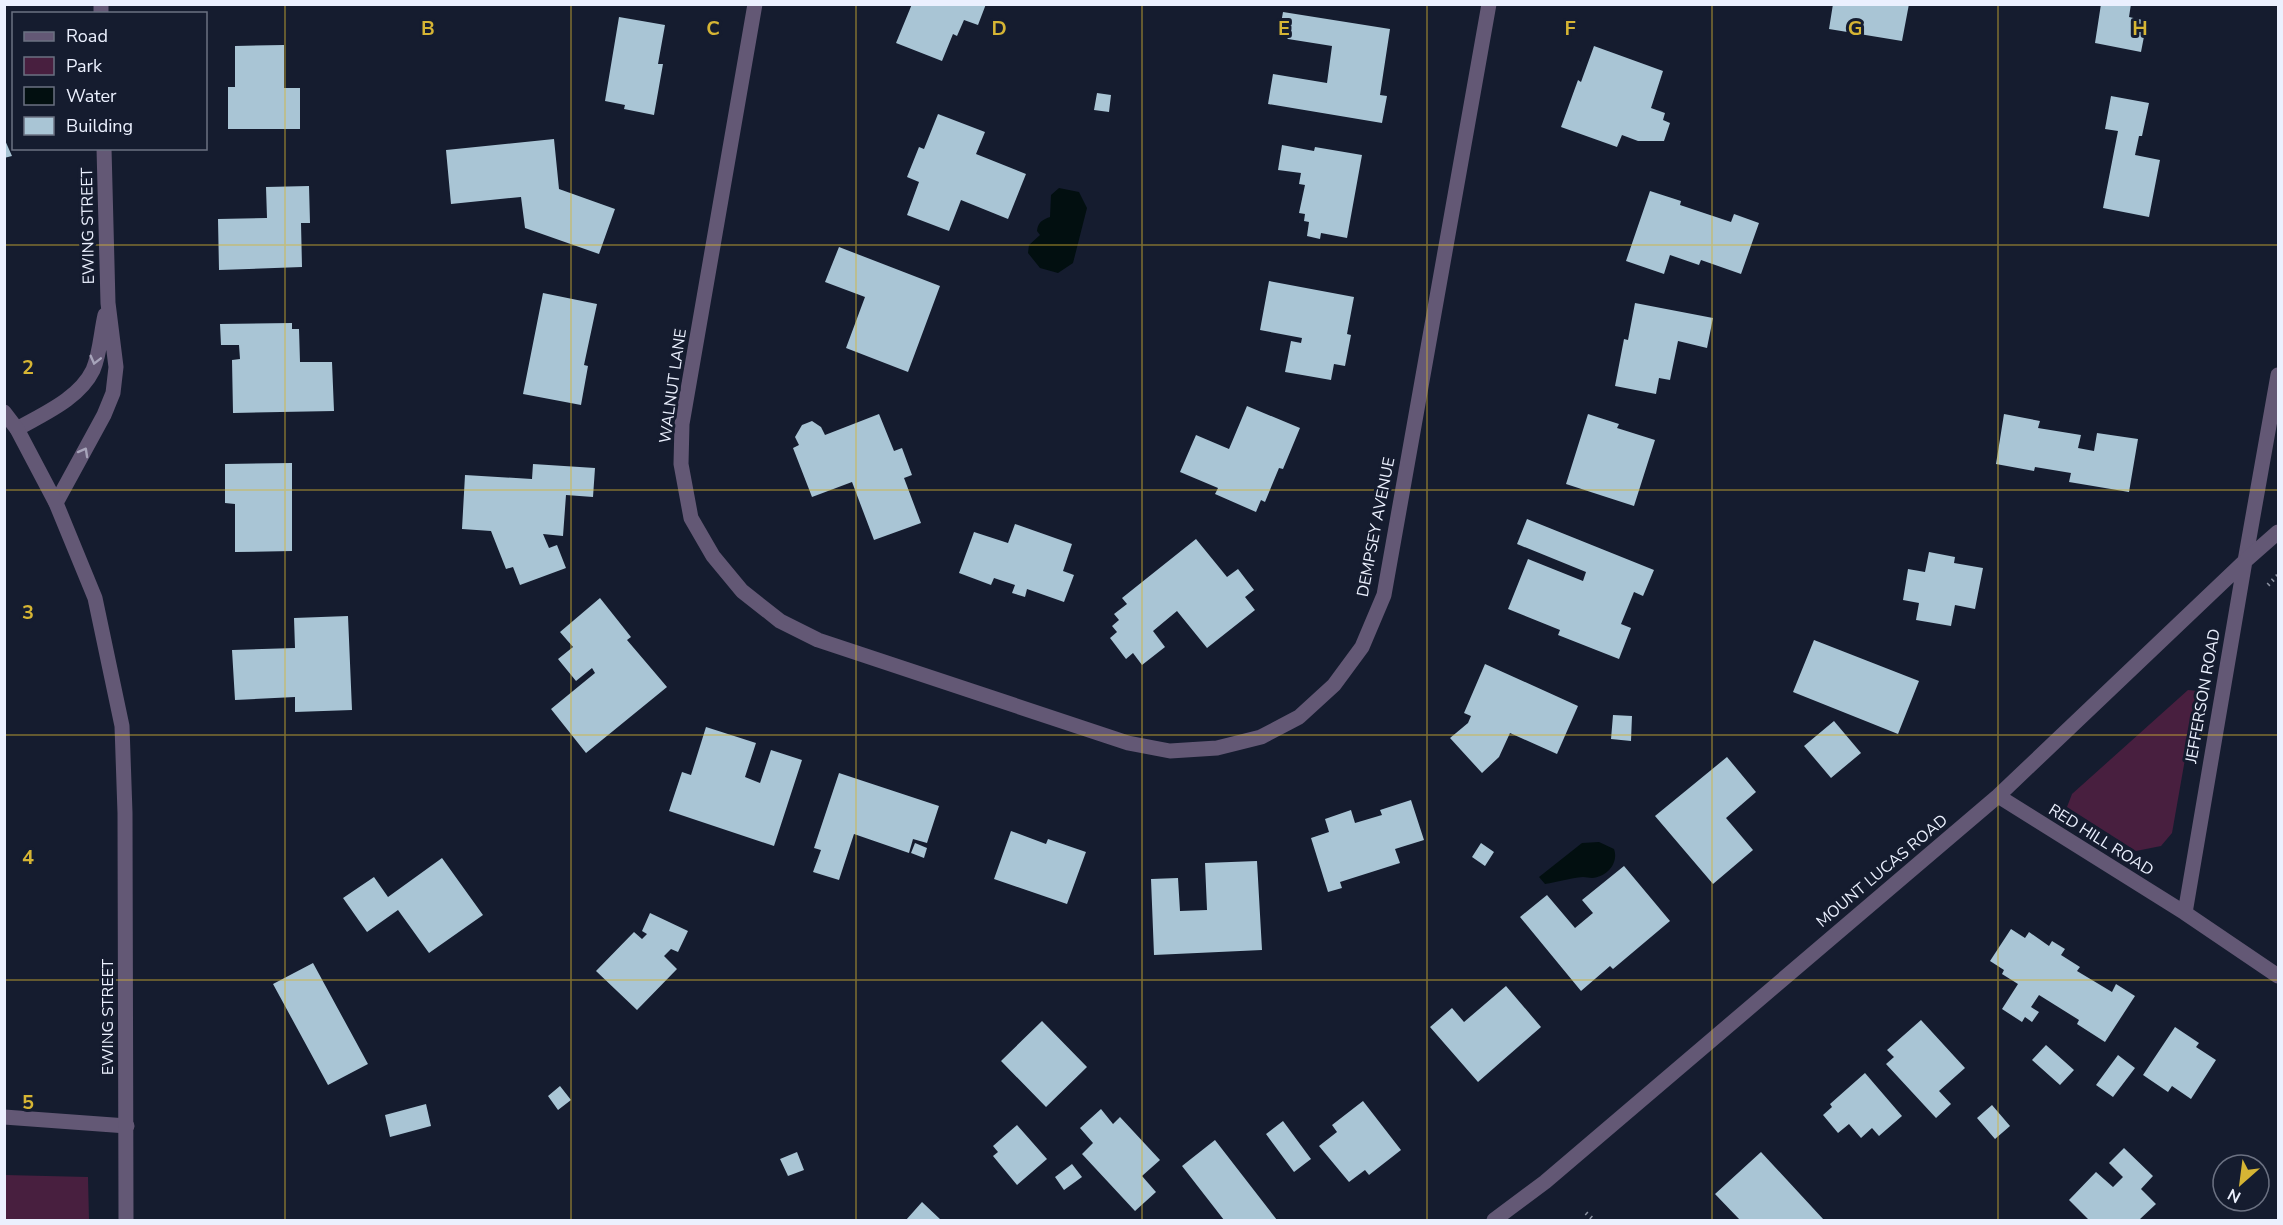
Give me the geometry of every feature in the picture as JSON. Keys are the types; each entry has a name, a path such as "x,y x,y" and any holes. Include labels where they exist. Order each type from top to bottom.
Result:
{"street":[{"name":"WALNUT LANE","path":"755,4 682,424 681,464 691,518 713,556 742,591 780,621 818,640 960,687"},
{"name":"DEMPSEY AVENUE","path":"960,687 1128,743 1170,751 1217,748 1261,738 1299,717 1334,685 1362,647 1383,595 1489,4"},
{"name":"EWING STREET","path":"56,503 113,393 116,367 108,303 104,150"},
{"name":"EWING STREET","path":"17,429 58,406 79,390 93,369 108,303"},
{"name":"JEFFERSON ROAD","path":"2185,914 2278,375"},
{"name":"EWING STREET","path":"4,412 17,429 56,503 95,598 122,726 125,813 126,1221"},
{"name":"MOUNT LUCAS ROAD","path":"1494,1221 1545,1182 1998,796 2278,532"},
{"name":"RED HILL ROAD","path":"1998,796 2185,914"},
{"path":"2185,914 2278,976"},
{"path":"4,1117 127,1126"}],"path":[{"path":"1586,1213 1594,1221"}],"green space":[{"path":"2188,690 2197,691 2172,833 2161,846 2136,851 2067,807 2072,794"},
{"path":"5,1175 88,1177 89,1220 5,1220"}],"water":[{"path":"1059,188 1079,192 1087,208 1073,263 1058,273 1040,268 1028,253 1029,245 1040,235 1037,231 1039,223 1050,217 1051,195"},
{"path":"1599,842 1614,849 1615,854 1613,864 1602,875 1545,884 1539,877 1582,843"}],"building":[{"path":"912,4 986,4 978,25 964,20 957,36 953,34 942,61 896,43"},
{"path":"1833,4 1909,4 1902,41 1829,29"},
{"path":"2101,4 2131,4 2129,17 2147,21 2141,52 2095,43"},
{"path":"1283,12 1390,29 1380,95 1387,96 1382,123 1268,104 1273,74 1327,83 1332,46 1288,39 1280,29"},
{"path":"619,17 665,25 658,64 663,64 654,115 624,109 625,105 605,101"},
{"path":"284,45 284,88 300,88 300,129 228,129 228,87 235,87 235,46"},
{"path":"1594,46 1663,71 1651,108 1665,113 1663,120 1670,123 1664,141 1638,141 1622,135 1617,147 1561,127 1578,80 1581,82"},
{"path":"1097,93 1111,95 1109,112 1094,110"},
{"path":"2111,96 2149,103 2142,136 2139,136 2135,155 2160,160 2149,217 2103,208 2118,131 2105,129"},
{"path":"938,114 985,132 976,154 1026,174 1008,219 961,200 949,231 907,215 919,182 907,177 919,147 924,149"},
{"path":"4,138 12,156 4,158"},
{"path":"554,139 559,189 615,209 599,254 525,228 521,197 451,204 446,150"},
{"path":"1282,145 1314,151 1315,147 1362,155 1347,238 1321,233 1320,239 1307,236 1309,222 1304,221 1305,214 1299,213 1305,185 1299,184 1301,173 1278,170"},
{"path":"309,186 310,223 301,223 302,267 219,270 218,219 267,218 266,187"},
{"path":"1650,191 1681,201 1680,205 1731,222 1734,214 1759,223 1741,274 1701,260 1699,265 1670,255 1664,274 1626,261"},
{"path":"839,247 940,286 908,372 846,348 865,297 825,282"},
{"path":"1269,281 1354,297 1347,334 1351,335 1345,366 1334,364 1331,380 1285,372 1291,341 1301,343 1302,338 1260,330"},
{"path":"543,293 597,304 584,365 588,366 581,405 523,394"},
{"path":"1635,303 1713,318 1707,348 1678,341 1670,380 1659,378 1656,394 1615,386 1624,339 1628,340"},
{"path":"292,323 292,329 299,329 300,362 332,362 334,411 233,413 232,360 240,359 239,345 221,345 220,324"},
{"path":"1247,406 1300,428 1283,469 1279,468 1265,502 1261,500 1256,512 1215,494 1218,488 1180,472 1196,435 1229,449"},
{"path":"879,414 894,451 902,448 912,475 904,478 921,523 874,540 852,482 812,497 793,448 799,445 795,437 802,425 812,421 821,427 825,435"},
{"path":"1588,414 1619,424 1617,428 1655,440 1634,506 1566,484"},
{"path":"2004,414 2040,421 2038,428 2081,435 2078,448 2094,451 2097,433 2138,439 2129,492 2069,482 2071,473 2035,467 2034,471 1996,464"},
{"path":"292,463 292,551 235,552 235,504 225,503 225,464"},
{"path":"533,464 595,468 593,497 566,495 563,536 543,534 549,548 557,545 566,568 520,585 513,567 506,569 491,531 462,529 465,475 532,479"},
{"path":"1527,519 1654,570 1643,596 1634,592 1621,624 1631,628 1619,659 1558,635 1560,630 1508,609 1528,559 1583,581 1586,572 1517,544"},
{"path":"1015,524 1072,544 1063,571 1074,575 1064,602 1027,589 1025,597 1012,593 1015,585 994,578 991,585 959,573 974,532 1008,543"},
{"path":"1196,539 1227,577 1238,569 1254,590 1245,597 1255,610 1207,648 1177,611 1153,631 1165,647 1142,665 1133,653 1126,659 1110,638 1117,632 1112,626 1119,620 1114,614 1127,604 1122,598"},
{"path":"1929,552 1955,557 1954,563 1983,568 1975,609 1955,605 1951,626 1916,620 1919,603 1903,600 1908,569 1925,572"},
{"path":"600,598 631,637 627,640 667,687 586,753 551,709 595,673 592,668 576,681 558,659 573,647 560,632"},
{"path":"348,616 352,710 295,712 295,697 235,700 232,650 295,648 294,618"},
{"path":"1814,640 1919,681 1898,734 1793,692"},
{"path":"1485,664 1578,706 1557,754 1510,733 1499,757 1482,773 1450,738 1468,723 1471,716 1464,713"},
{"path":"1613,715 1632,716 1631,741 1611,739"},
{"path":"1834,721 1861,753 1831,778 1804,746"},
{"path":"706,727 756,743 745,777 760,783 771,750 802,760 774,846 669,811 682,772 691,775"},
{"path":"1727,757 1756,792 1726,818 1753,850 1713,884 1655,816"},
{"path":"839,773 939,806 927,843 913,839 909,853 854,834 839,880 813,872 821,850 814,848"},
{"path":"1411,800 1424,840 1395,849 1400,863 1340,882 1342,888 1328,892 1311,838 1329,832 1325,819 1351,810 1355,823 1382,815 1380,810"},
{"path":"1011,831 1046,844 1048,839 1086,852 1067,904 994,879"},
{"path":"915,843 927,848 924,858 911,853"},
{"path":"1481,843 1494,852 1485,866 1472,857"},
{"path":"442,858 483,915 429,953 398,910 367,932 343,898 374,877 388,897"},
{"path":"1257,861 1262,950 1154,955 1151,879 1178,878 1180,911 1207,910 1205,863"},
{"path":"1624,866 1670,921 1613,969 1610,966 1581,991 1520,917 1547,895 1575,928 1593,913 1582,900"},
{"path":"650,913 688,931 678,952 671,949 664,956 677,969 637,1010 596,971 634,932 642,939 647,934 642,931"},
{"path":"2011,929 2025,938 2029,932 2049,946 2052,941 2065,949 2061,955 2080,967 2077,971 2112,992 2116,984 2135,996 2105,1042 2077,1024 2079,1020 2039,995 2031,1007 2039,1012 2032,1022 2025,1017 2022,1022 2002,1009 2018,984 2002,974 2004,970 1990,961"},
{"path":"313,963 368,1064 328,1085 273,984"},
{"path":"1506,986 1541,1027 1478,1082 1430,1027 1452,1008 1464,1022"},
{"path":"1921,1020 1965,1068 1939,1091 1951,1104 1936,1118 1886,1064 1894,1057 1887,1050"},
{"path":"1042,1021 1087,1067 1046,1107 1001,1061"},
{"path":"2175,1027 2199,1043 2196,1047 2216,1060 2191,1099 2172,1086 2168,1092 2143,1075"},
{"path":"2046,1045 2074,1070 2060,1085 2032,1060"},
{"path":"2118,1055 2135,1068 2113,1097 2096,1085"},
{"path":"1865,1073 1902,1116 1879,1136 1872,1128 1861,1138 1849,1124 1838,1133 1823,1115 1832,1107 1830,1104"},
{"path":"560,1086 571,1100 558,1110 548,1096"},
{"path":"1363,1101 1401,1150 1369,1175 1365,1170 1349,1182 1319,1146 1337,1132 1332,1125"},
{"path":"426,1104 431,1126 390,1137 385,1115"},
{"path":"1992,1105 2010,1126 1995,1139 1977,1118"},
{"path":"1101,1109 1113,1124 1120,1117 1160,1160 1142,1176 1156,1192 1135,1211 1082,1154 1093,1143 1080,1128"},
{"path":"1283,1121 1311,1159 1294,1172 1266,1134"},
{"path":"1017,1125 1047,1159 1017,1185 993,1156 998,1152 993,1146"},
{"path":"1215,1140 1277,1220 1224,1220 1182,1166"},
{"path":"2124,1148 2153,1176 2141,1189 2156,1204 2139,1220 2089,1220 2069,1200 2096,1172 2113,1187 2123,1177 2109,1163"},
{"path":"797,1152 804,1170 788,1176 780,1159"},
{"path":"1761,1152 1824,1220 1740,1220 1715,1194"},
{"path":"1072,1164 1082,1177 1064,1190 1055,1177"},
{"path":"922,1202 941,1220 906,1220"}]}
